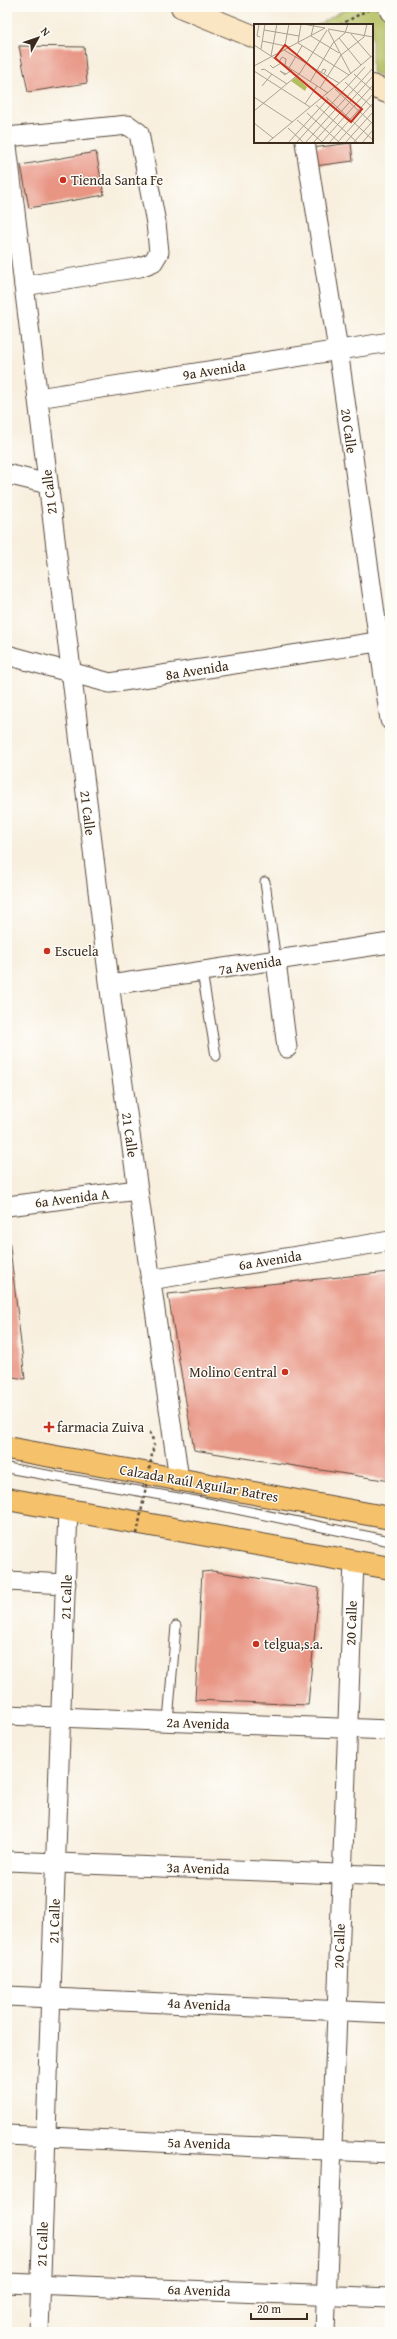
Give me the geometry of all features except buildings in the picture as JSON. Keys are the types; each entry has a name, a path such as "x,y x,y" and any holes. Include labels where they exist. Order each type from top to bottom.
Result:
{"highway":[{"name":"Calzada Raúl Aguilar Batres","path":"7,1448 390,1518"},
{"path":"7,1499 390,1568"}],"main road":[{"path":"182,7 254,37"},
{"path":"373,86 390,93"}],"street":[{"path":"388,7 390,12"},
{"path":"7,137 128,125 139,133 156,223 159,252 154,262 140,268 24,286"},
{"name":"20 Calle","path":"305,143 384,641 390,720"},
{"name":"21 Calle","path":"7,146 10,186 24,286 110,985 179,1479"},
{"name":"9a Avenida","path":"38,398 390,342"},
{"path":"7,474 48,484"},
{"name":"8a Avenida","path":"7,655 110,683 384,641"},
{"name":"7a Avenida","path":"110,985 390,943"},
{"path":"276,960 288,1048"},
{"name":"6a Avenida A","path":"7,1206 138,1190"},
{"name":"6a Avenida","path":"150,1280 390,1241"},
{"name":"21 Calle","path":"38,2332 68,1509"},
{"name":"20 Calle","path":"325,2332 354,1561"},
{"path":"7,1581 66,1584"},
{"name":"2a Avenida","path":"7,1715 390,1730"},
{"name":"3a Avenida","path":"7,1861 390,1876"},
{"name":"4a Avenida","path":"7,1996 390,2013"},
{"name":"5a Avenida","path":"7,2135 332,2149 390,2153"},
{"name":"6a Avenida","path":"7,2283 390,2298"}],"lane":[{"path":"265,882 276,960"},
{"path":"202,972 216,1056"},
{"path":"7,1468 207,1503 390,1541"},
{"path":"168,1721 176,1626"}],"path":[{"path":"342,24 372,7"},
{"path":"137,1534 154,1444"}],"green space":[{"path":"349,7 386,7 390,14 390,81 373,72 373,24 319,24"}],"place":[{"name":"Tienda Santa Fe","path":"63,180"},
{"name":"Escuela","path":"47,951"},
{"name":"Molino Central","path":"285,1372"},
{"name":"farmacia Zuiva","path":"49,1427"},
{"name":"telgua,s.a.","path":"256,1644"}]}
